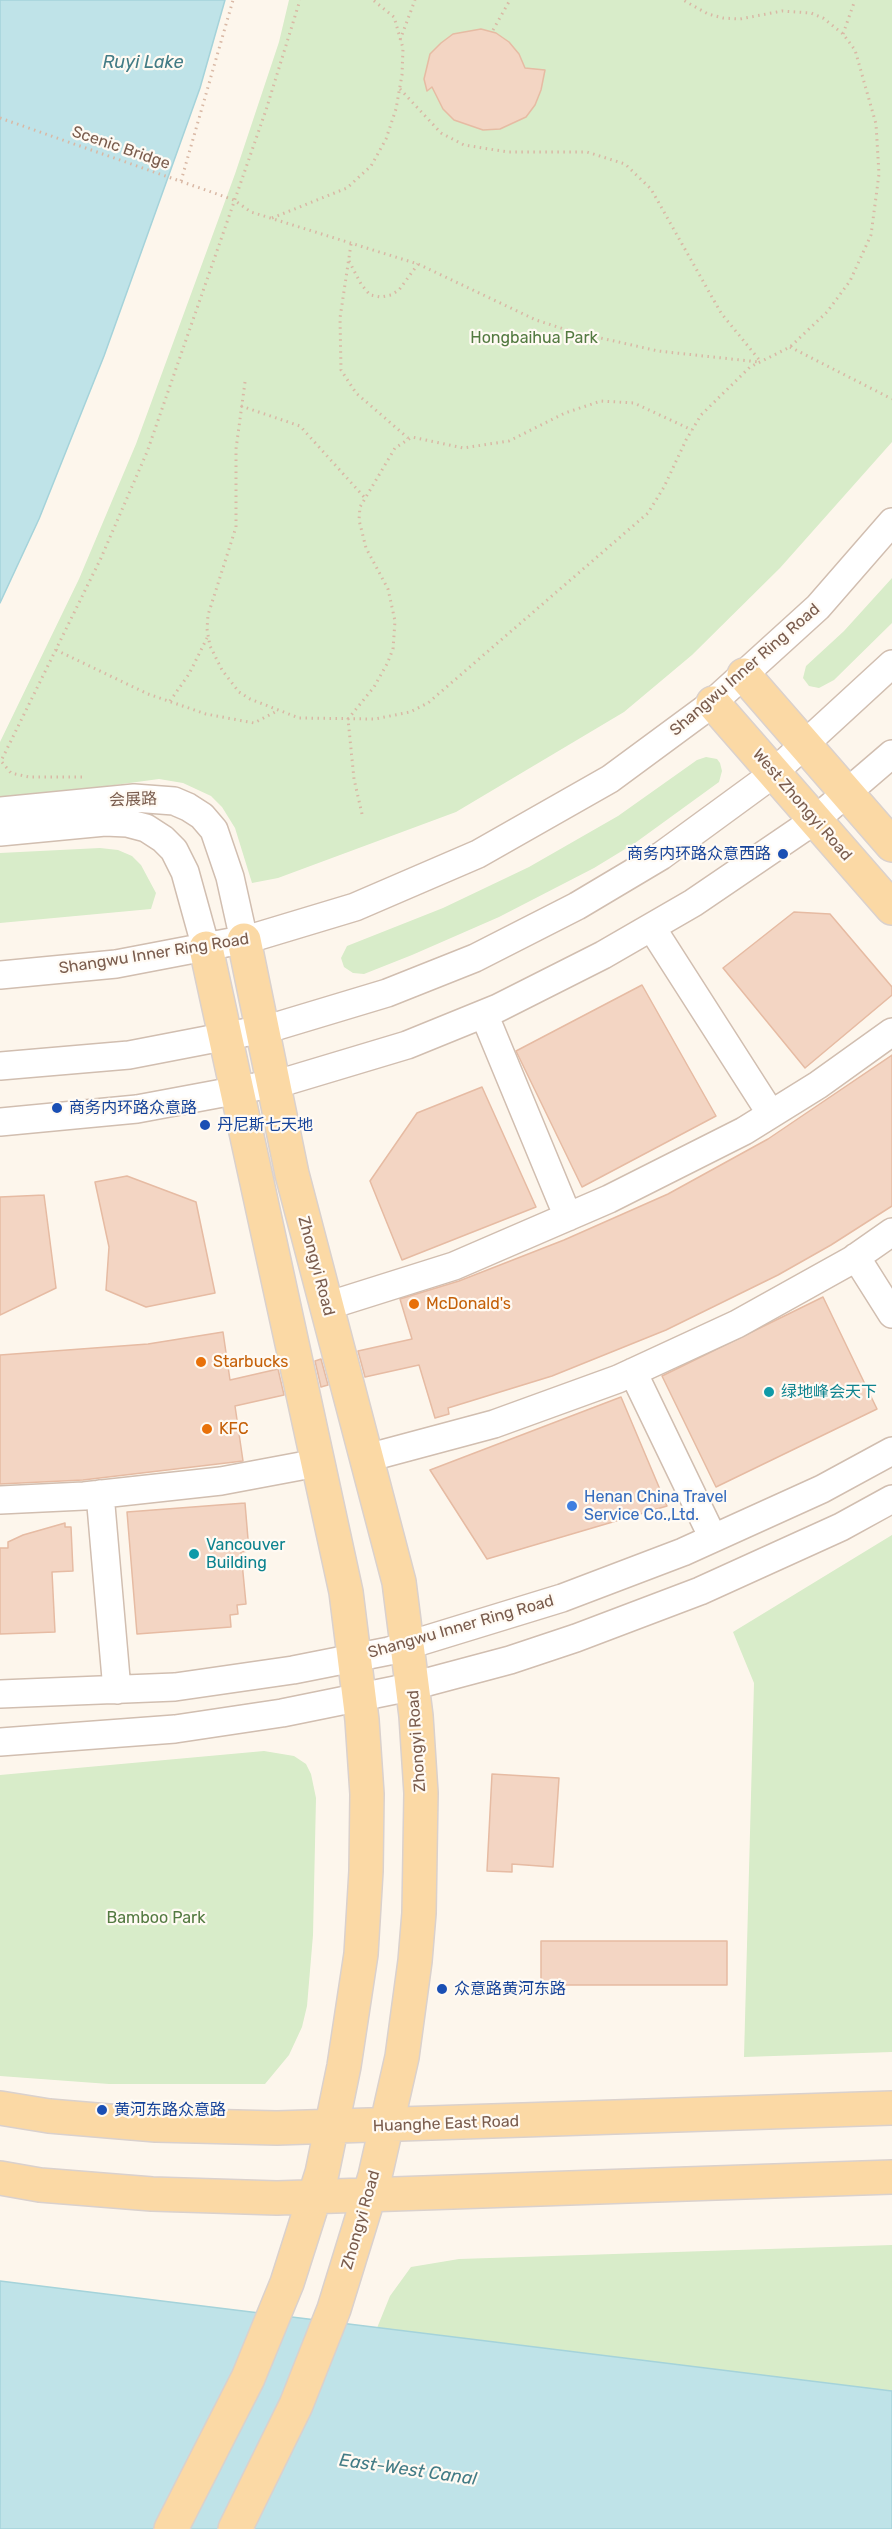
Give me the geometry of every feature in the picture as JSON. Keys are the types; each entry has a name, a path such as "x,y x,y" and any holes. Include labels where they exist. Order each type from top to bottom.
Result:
{"main road":[{"path":"744,675 892,845"},
{"name":"West Zhongyi Road","path":"713,703 892,908"},
{"name":"Zhongyi Road","path":"235,2529 296,2405 342,2288 370,2195 406,2029 419,1913 421,1793 408,1646 399,1582 292,1173 244,940"},
{"path":"171,2529 248,2378 287,2283 333,2127 359,1965 365,1909 367,1794 355,1658 346,1592 206,948"},
{"name":"Huanghe East Road","path":"0,2108 49,2116 156,2125 333,2127 892,2108"},
{"path":"0,2178 40,2185 152,2194 314,2196 892,2177"}],"street":[{"name":"Shangwu Inner Ring Road","path":"0,975 116,964 244,940 356,907 478,854 610,779 713,703 831,593 892,522"},
{"path":"0,1066 129,1054 262,1030 387,993 520,937 662,856 774,772 892,664"},
{"path":"0,1122 137,1109 274,1084 363,1060 484,1014 545,986 652,928 815,820 892,754"},
{"name":"会展路","path":"0,811 134,798 174,801 188,807 202,816 218,839 230,877 244,940"},
{"name":"会展路","path":"0,832 105,822 127,823 146,828 163,838 174,850 185,872 206,948"},
{"path":"652,928 771,1114"},
{"path":"484,1014 568,1217"},
{"path":"327,1306 454,1266 568,1217 682,1163 819,1085 892,1032"},
{"path":"367,1458 494,1424 633,1372 737,1324 856,1257 892,1232"},
{"path":"856,1257 892,1314"},
{"path":"633,1372 713,1538"},
{"name":"Shangwu Inner Ring Road","path":"0,1694 175,1686 355,1658 408,1646 562,1598 713,1538 822,1489 892,1451"},
{"path":"0,1500 100,1494 221,1481 317,1463"},
{"path":"100,1494 117,1690"},
{"path":"0,1742 176,1729 282,1713 412,1685 510,1659 700,1591 822,1536 892,1499"}],"path":[{"path":"181,181 233,0"},
{"path":"82,777 29,777 11,773 1,760 101,558 147,452 266,110 300,0"},
{"path":"271,219 347,188 371,166 386,139 400,89 403,48 394,17 373,0"},
{"path":"400,40 415,0"},
{"path":"493,30 510,0"},
{"path":"245,382 237,449 236,527 231,549 208,615 210,646 222,670 239,692 277,711 299,718 375,719 410,712 428,703 448,688 568,579 648,513 701,415 725,389 761,362 790,347 826,312 850,281 863,256 874,218 879,174 876,124 855,50 843,34 823,18 811,13 782,11 740,19 723,18 708,14 683,0"},
{"path":"843,34 855,0"},
{"path":"400,89 441,133 464,145 508,152 587,152 626,164 651,189 721,313 761,362"},
{"name":"Scenic Bridge","path":"0,118 234,200 251,212 417,264 536,320 570,331 658,351 761,362"},
{"path":"351,244 340,318 341,370 356,393 408,438"},
{"path":"349,260 361,284 370,295 381,297 391,296 399,290 417,264"},
{"path":"790,347 892,399"},
{"path":"362,814 354,779 348,719 382,672 394,639 395,621 388,589 366,548 361,531 360,507 395,448 408,438 421,438 463,448 509,441 582,406 616,400 653,410 692,430"},
{"path":"241,406 300,426 365,498"},
{"path":"170,701 189,674 208,637"},
{"path":"56,650 170,701 240,722 254,723 277,711"}],"green space":[{"name":"Hongbaihua Park","path":"289,0 892,0 892,442 780,568 692,655 624,712 456,812 278,878 252,883 235,828 222,807 211,796 183,783 159,779 18,798 0,798 0,742 79,579 136,444 235,174 279,42"},
{"path":"892,578 892,623 834,680 819,688 809,686 803,678 806,666 844,631"},
{"path":"706,757 717,759 720,763 722,771 719,782 635,843 594,868 499,917 412,955 364,974 353,973 344,967 341,958 347,946 443,908 529,867 618,816 697,760"},
{"path":"100,848 118,850 132,856 141,865 156,893 151,909 0,923 0,853"},
{"path":"892,1535 892,2052 744,2057 754,1683 733,1632"},
{"name":"Bamboo Park","path":"264,1751 294,1756 306,1764 311,1774 316,1798 313,1935 307,2006 302,2027 289,2055 265,2084 109,2084 0,2076 0,1775"},
{"path":"892,2245 892,2391 377,2328 390,2296 411,2267 459,2259"}],"water":[{"name":"Ruyi Lake","path":"0,0 225,0 200,88 104,356 39,519 0,603"},
{"name":"East-West Canal","path":"0,2281 892,2391 892,2529 0,2529"}],"building":[{"path":"481,29 496,33 509,42 519,54 525,68 545,70 535,105 526,117 500,129 483,130 454,120 443,109 432,87 427,91 424,79 430,54 441,43 453,34"},
{"path":"794,912 830,914 892,987 892,995 805,1068 723,968"},
{"path":"642,985 716,1116 582,1187 516,1051"},
{"path":"892,1055 892,1206 831,1245 778,1275 666,1330 552,1376 448,1408 449,1414 435,1418 419,1365 365,1377 358,1351 412,1339 400,1299 459,1281 564,1240 668,1194 768,1139"},
{"path":"482,1087 536,1207 402,1260 370,1181 417,1113"},
{"path":"127,1176 196,1202 215,1293 146,1307 106,1290 109,1247 95,1182"},
{"path":"44,1195 56,1288 0,1315 0,1197"},
{"name":"绿地峰会天下","path":"823,1297 877,1409 716,1487 662,1376"},
{"path":"223,1332 230,1380 278,1369 284,1395 235,1406 243,1461 83,1480 0,1484 0,1355 148,1344"},
{"path":"321,1359 328,1385 321,1387 315,1361"},
{"path":"621,1397 667,1506 487,1559 430,1470"},
{"path":"245,1503 249,1551 241,1552 246,1604 237,1605 238,1614 230,1615 231,1627 137,1634 127,1512"},
{"path":"65,1523 65,1527 71,1527 73,1571 52,1572 55,1632 0,1634 0,1548 8,1548 8,1542 23,1535"},
{"path":"492,1774 559,1778 553,1867 512,1864 512,1872 487,1871"},
{"path":"541,1941 727,1941 727,1985 541,1985"}],"place":[{"name":"商务内环路众意西路","path":"783,854"},
{"name":"商务内环路众意路","path":"57,1108"},
{"name":"丹尼斯七天地","path":"205,1125"},
{"name":"McDonald's","path":"414,1304"},
{"name":"Starbucks","path":"201,1362"},
{"name":"绿地峰会天下","path":"769,1392"},
{"name":"KFC","path":"207,1429"},
{"name":"Henan China Travel Service Co.,Ltd.","path":"572,1506"},
{"name":"Vancouver Building","path":"194,1554"},
{"name":"众意路黄河东路","path":"442,1989"},
{"name":"黄河东路众意路","path":"102,2110"}]}
